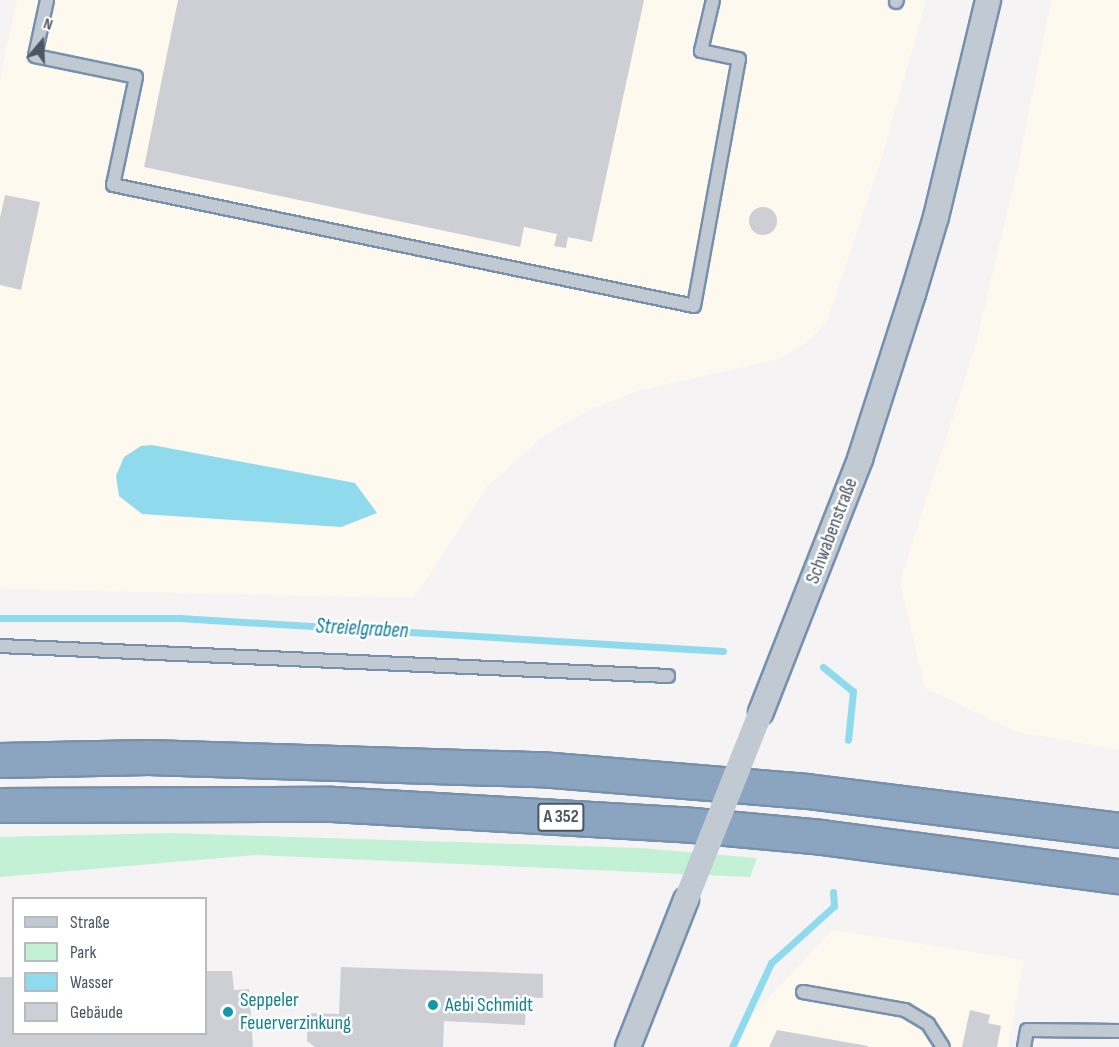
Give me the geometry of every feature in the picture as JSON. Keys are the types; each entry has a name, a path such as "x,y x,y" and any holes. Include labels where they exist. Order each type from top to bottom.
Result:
{"highway":[{"path":"0,760 159,757 540,769 807,791 1119,830"},
{"name":"A 352","path":"0,805 332,804 682,824 821,837 1119,876"}],"street":[{"name":"Schwabenstraße","path":"628,1047 860,459 936,217 988,0"}],"lane":[{"path":"47,0 35,56 136,77 113,185 694,306 739,59 701,51 712,0"},
{"path":"0,646 668,676"},
{"path":"803,992 905,1010 928,1024 943,1047"},
{"path":"1024,1047 1027,1030 1119,1030"}],"shaded area":[{"path":"17,0 926,0 882,157 826,324 803,345 778,359 638,391 589,410 545,435 487,487 414,598 0,589 0,78"},
{"path":"1051,0 1119,0 1119,750 1017,732 925,688 900,582 975,347 1018,167"},
{"path":"833,930 1024,960 1008,1047 738,1047 751,1016"}],"green space":[{"path":"171,833 640,848 757,858 750,877 256,855 0,877 0,837"}],"water":[{"path":"152,445 355,483 377,513 341,527 142,514 119,496 116,476 124,457 141,446"}],"building":[{"path":"178,0 644,0 592,242 568,237 566,248 554,246 557,234 524,227 520,247 144,167"},
{"path":"5,195 40,202 21,290 0,285 0,218"},
{"path":"763,207 773,211 777,221 773,231 763,235 753,231 749,221 753,211"},
{"name":"Aebi Schmidt","path":"341,967 543,974 543,998 526,997 525,1025 444,1021 443,1047 315,1047 307,1041 308,1013 339,1014"},
{"name":"Seppeler Feuerverzinkung","path":"207,971 232,971 234,990 249,989 253,1047 0,1047 0,977 12,977 12,1035 207,1035"},
{"path":"970,1010 990,1015 988,1023 1001,1026 997,1047 962,1047"},
{"path":"777,1030 868,1046 868,1047 769,1047"}],"waterway":[{"name":"Streielgraben","path":"0,618 179,618 723,651"},
{"name":"Streielgraben","path":"823,667 853,691 848,740"},
{"name":"Streielgraben","path":"732,1047 771,963 834,906 833,892"}],"place":[{"name":"Aebi Schmidt","path":"433,1005"},
{"name":"Seppeler Feuerverzinkung","path":"228,1012"}]}
